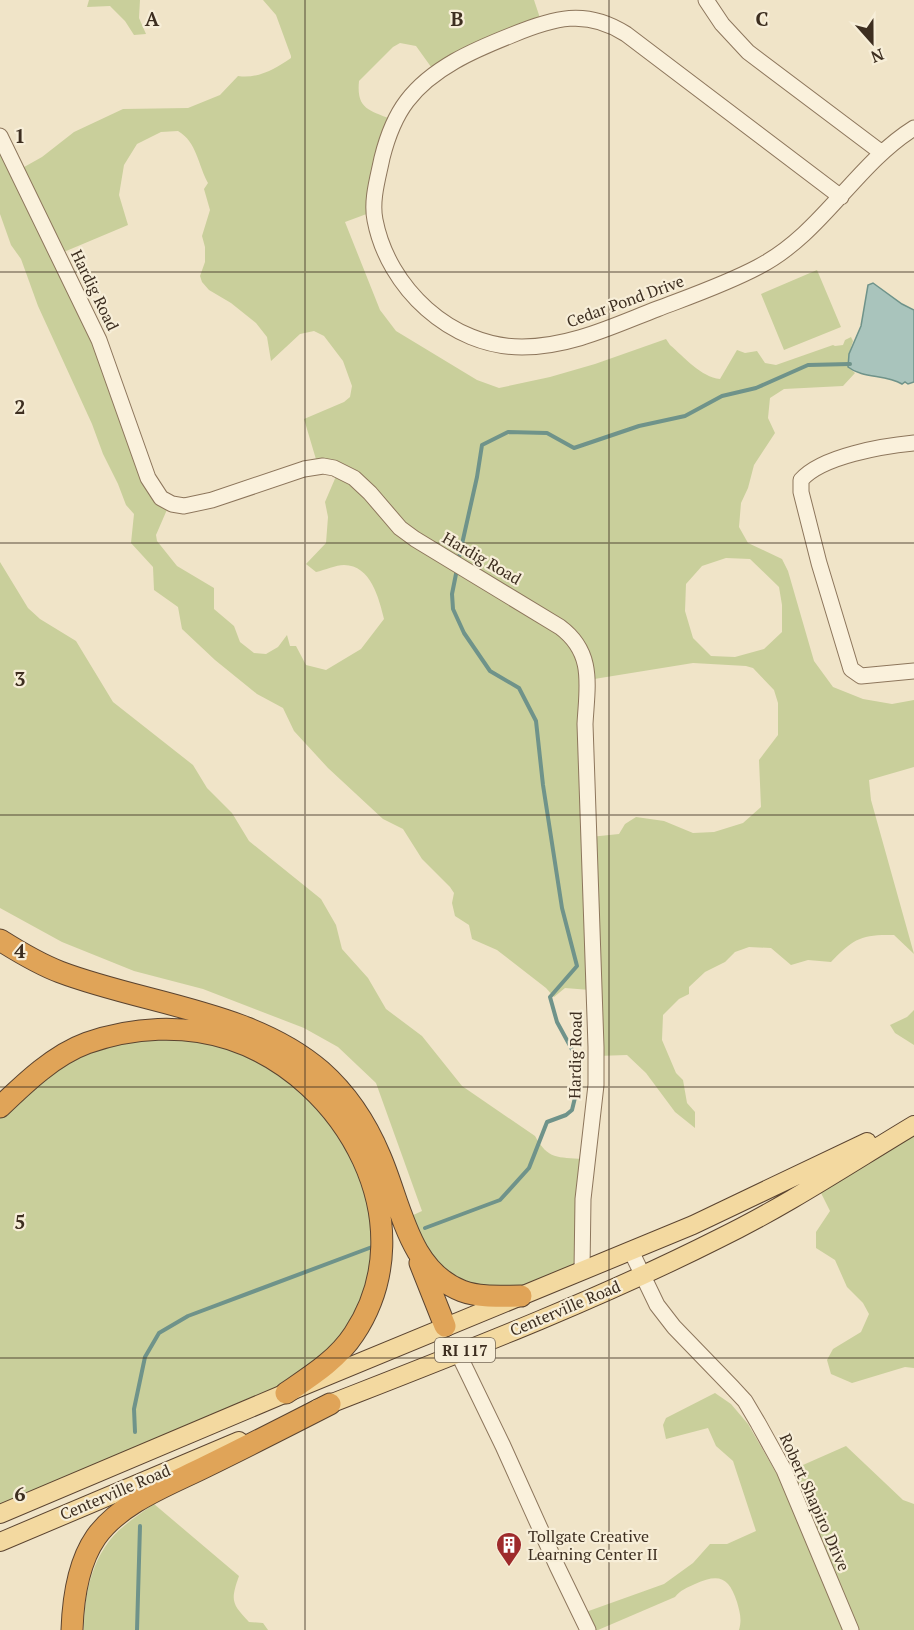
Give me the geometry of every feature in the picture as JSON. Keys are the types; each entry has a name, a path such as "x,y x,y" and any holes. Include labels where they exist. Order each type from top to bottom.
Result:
{"highway":[{"path":"0,940 60,972 257,1031 292,1050 322,1072 347,1099 366,1127 381,1156 445,1326"},
{"path":"0,1107 38,1072 86,1044 145,1030 176,1028 231,1039 263,1054 294,1072 323,1099 344,1125 364,1158 376,1190 381,1223 381,1253 376,1286 368,1311 354,1335 321,1369 286,1393"},
{"path":"415,1250 443,1281 462,1291 481,1296 521,1296"},
{"path":"72,1630 76,1595 86,1556 95,1538 112,1518 147,1497 330,1404"}],"main road":[{"name":"Centerville Road","path":"0,1514 445,1326 693,1225 914,1120"},
{"name":"Centerville Road","path":"0,1542 111,1493 458,1353 643,1274 717,1240 773,1210 914,1125"},
{"path":"445,1326 458,1353"}],"street":[{"path":"706,0 722,24 748,52 882,153"},
{"name":"Cedar Pond Drive","path":"841,197 626,34 606,22 589,18 572,18 554,19 491,43 452,63 416,90 397,115 390,131 385,147 374,218 391,266 406,289 430,312 453,329 476,340 520,347 543,346 570,341 611,328 760,266 784,251 807,232 841,197 882,153 914,128"},
{"name":"Hardig Road","path":"0,136 99,340 148,478 161,498 172,504 184,506 212,500 304,469 323,466 334,468 345,472 362,485 400,528 452,563 470,571 569,633 582,650 588,693 585,724 596,1085 588,1137 583,1199 582,1270"},
{"path":"914,443 879,448 816,467 801,480 801,492 819,563 851,669 861,676 914,671"},
{"name":"Robert Shapiro Drive","path":"631,1251 657,1305 674,1328 732,1387 758,1423 784,1470 851,1630"},
{"path":"458,1353 588,1630"}],"green space":[{"path":"89,0 140,0 139,18 146,34 134,35 125,21 110,6 87,7"},
{"path":"263,0 534,0 542,24 434,71 416,46 400,43 393,47 359,81 360,98 363,104 372,111 395,121 372,212 345,222 380,310 396,331 477,380 499,388 550,377 666,339 700,371 720,379 737,350 745,353 757,351 765,363 776,365 833,345 843,345 845,340 851,337 853,341 848,367 855,373 843,386 784,389 770,398 768,418 775,433 754,465 741,503 739,527 748,543 782,559 788,571 814,661 833,687 863,699 892,704 914,700 914,767 869,780 871,800 914,954 894,935 873,936 852,943 831,962 808,960 791,965 771,948 749,947 735,952 725,962 705,972 689,987 689,994 679,999 663,1015 662,1040 676,1073 683,1080 687,1103 695,1112 695,1128 675,1112 646,1073 627,1055 597,1056 590,990 565,988 554,997 546,988 497,950 472,939 469,925 455,916 452,903 454,893 422,859 403,829 383,819 328,768 294,731 283,708 257,694 215,660 182,629 178,607 154,590 153,567 131,543 134,514 126,505 38,306 21,259 11,245 0,214 0,139 17,171 42,157 74,132 123,109 188,108 220,95 238,76 259,75 291,58 276,15","holes":["178,131 189,141 208,183 204,189 210,210 202,236 205,247 205,262 200,276 202,282 209,290 231,303 256,323 267,337 271,361 300,334 314,331 324,336 343,361 352,386 350,397 344,402 304,419 318,466 337,474 325,502 328,517 326,543 306,564 316,572 344,565 353,566 361,571 372,584 384,619 361,649 326,670 306,665 296,646 290,646 287,635 278,647 266,654 254,653 240,642 234,626 214,609 214,588 177,566 157,541 156,535 169,505 151,485 59,254 128,225 119,195 124,165 137,144 161,132","726,558 750,559 779,587 782,632 764,649 735,657 711,656 693,638 685,611 686,584 702,566","693,663 753,668 774,690 778,703 778,735 759,760 761,807 743,823 714,832 693,833 664,821 636,817 625,824 619,834 590,837 588,680"]},
{"path":"817,270 841,327 784,350 761,294"},
{"path":"0,562 28,608 40,619 76,641 113,702 193,765 207,788 232,813 249,841 321,899 336,925 342,949 368,978 386,1009 422,1036 462,1086 535,1136 549,1153 554,1156 583,1159 583,1264 532,1289 444,1283 409,1217 422,1211 376,1083 338,1047 304,1028 203,989 134,971 62,942 0,908"},
{"path":"914,1010 914,1045 895,1033 890,1025 907,1017"},
{"path":"223,1038 305,1082 372,1191 374,1283 320,1370 0,1515 0,1106 104,1039"},
{"path":"914,1122 914,1368 905,1367 852,1383 831,1374 827,1360 833,1349 861,1332 869,1314 863,1303 847,1287 835,1260 816,1248 816,1232 830,1211 818,1187"},
{"path":"715,1393 731,1404 748,1424 778,1476 846,1446 903,1500 914,1504 914,1630 739,1630 740,1616 734,1594 727,1582 717,1578 695,1584 684,1589 675,1597 598,1630 588,1630 583,1613 664,1584 693,1563 710,1544 727,1544 756,1531 733,1461 716,1446 708,1428 666,1439 663,1425 666,1418"},
{"path":"154,1504 239,1576 234,1591 236,1606 249,1622 263,1623 268,1630 84,1630 88,1587 105,1547 113,1536 131,1520"}],"water":[{"path":"873,283 914,310 914,382 902,384 860,373 848,367 849,354 861,326 868,285"}],"waterway":[{"path":"458,562 482,445 508,432 547,433 574,448 639,426 685,416 722,396 756,388 808,365 850,364"},
{"path":"425,1228 500,1200 529,1168 547,1122 566,1115 572,1110 580,1077 575,1055 557,1022 550,997 577,966 562,908 543,785 536,721 519,688 490,671 464,633 453,609 452,594 457,569"},
{"path":"135,1432 134,1409 145,1357 159,1333 188,1316 372,1247"},
{"path":"137,1630 140,1526"}],"place":[{"name":"Tollgate Creative Learning Center II","path":"509,1568"}]}
